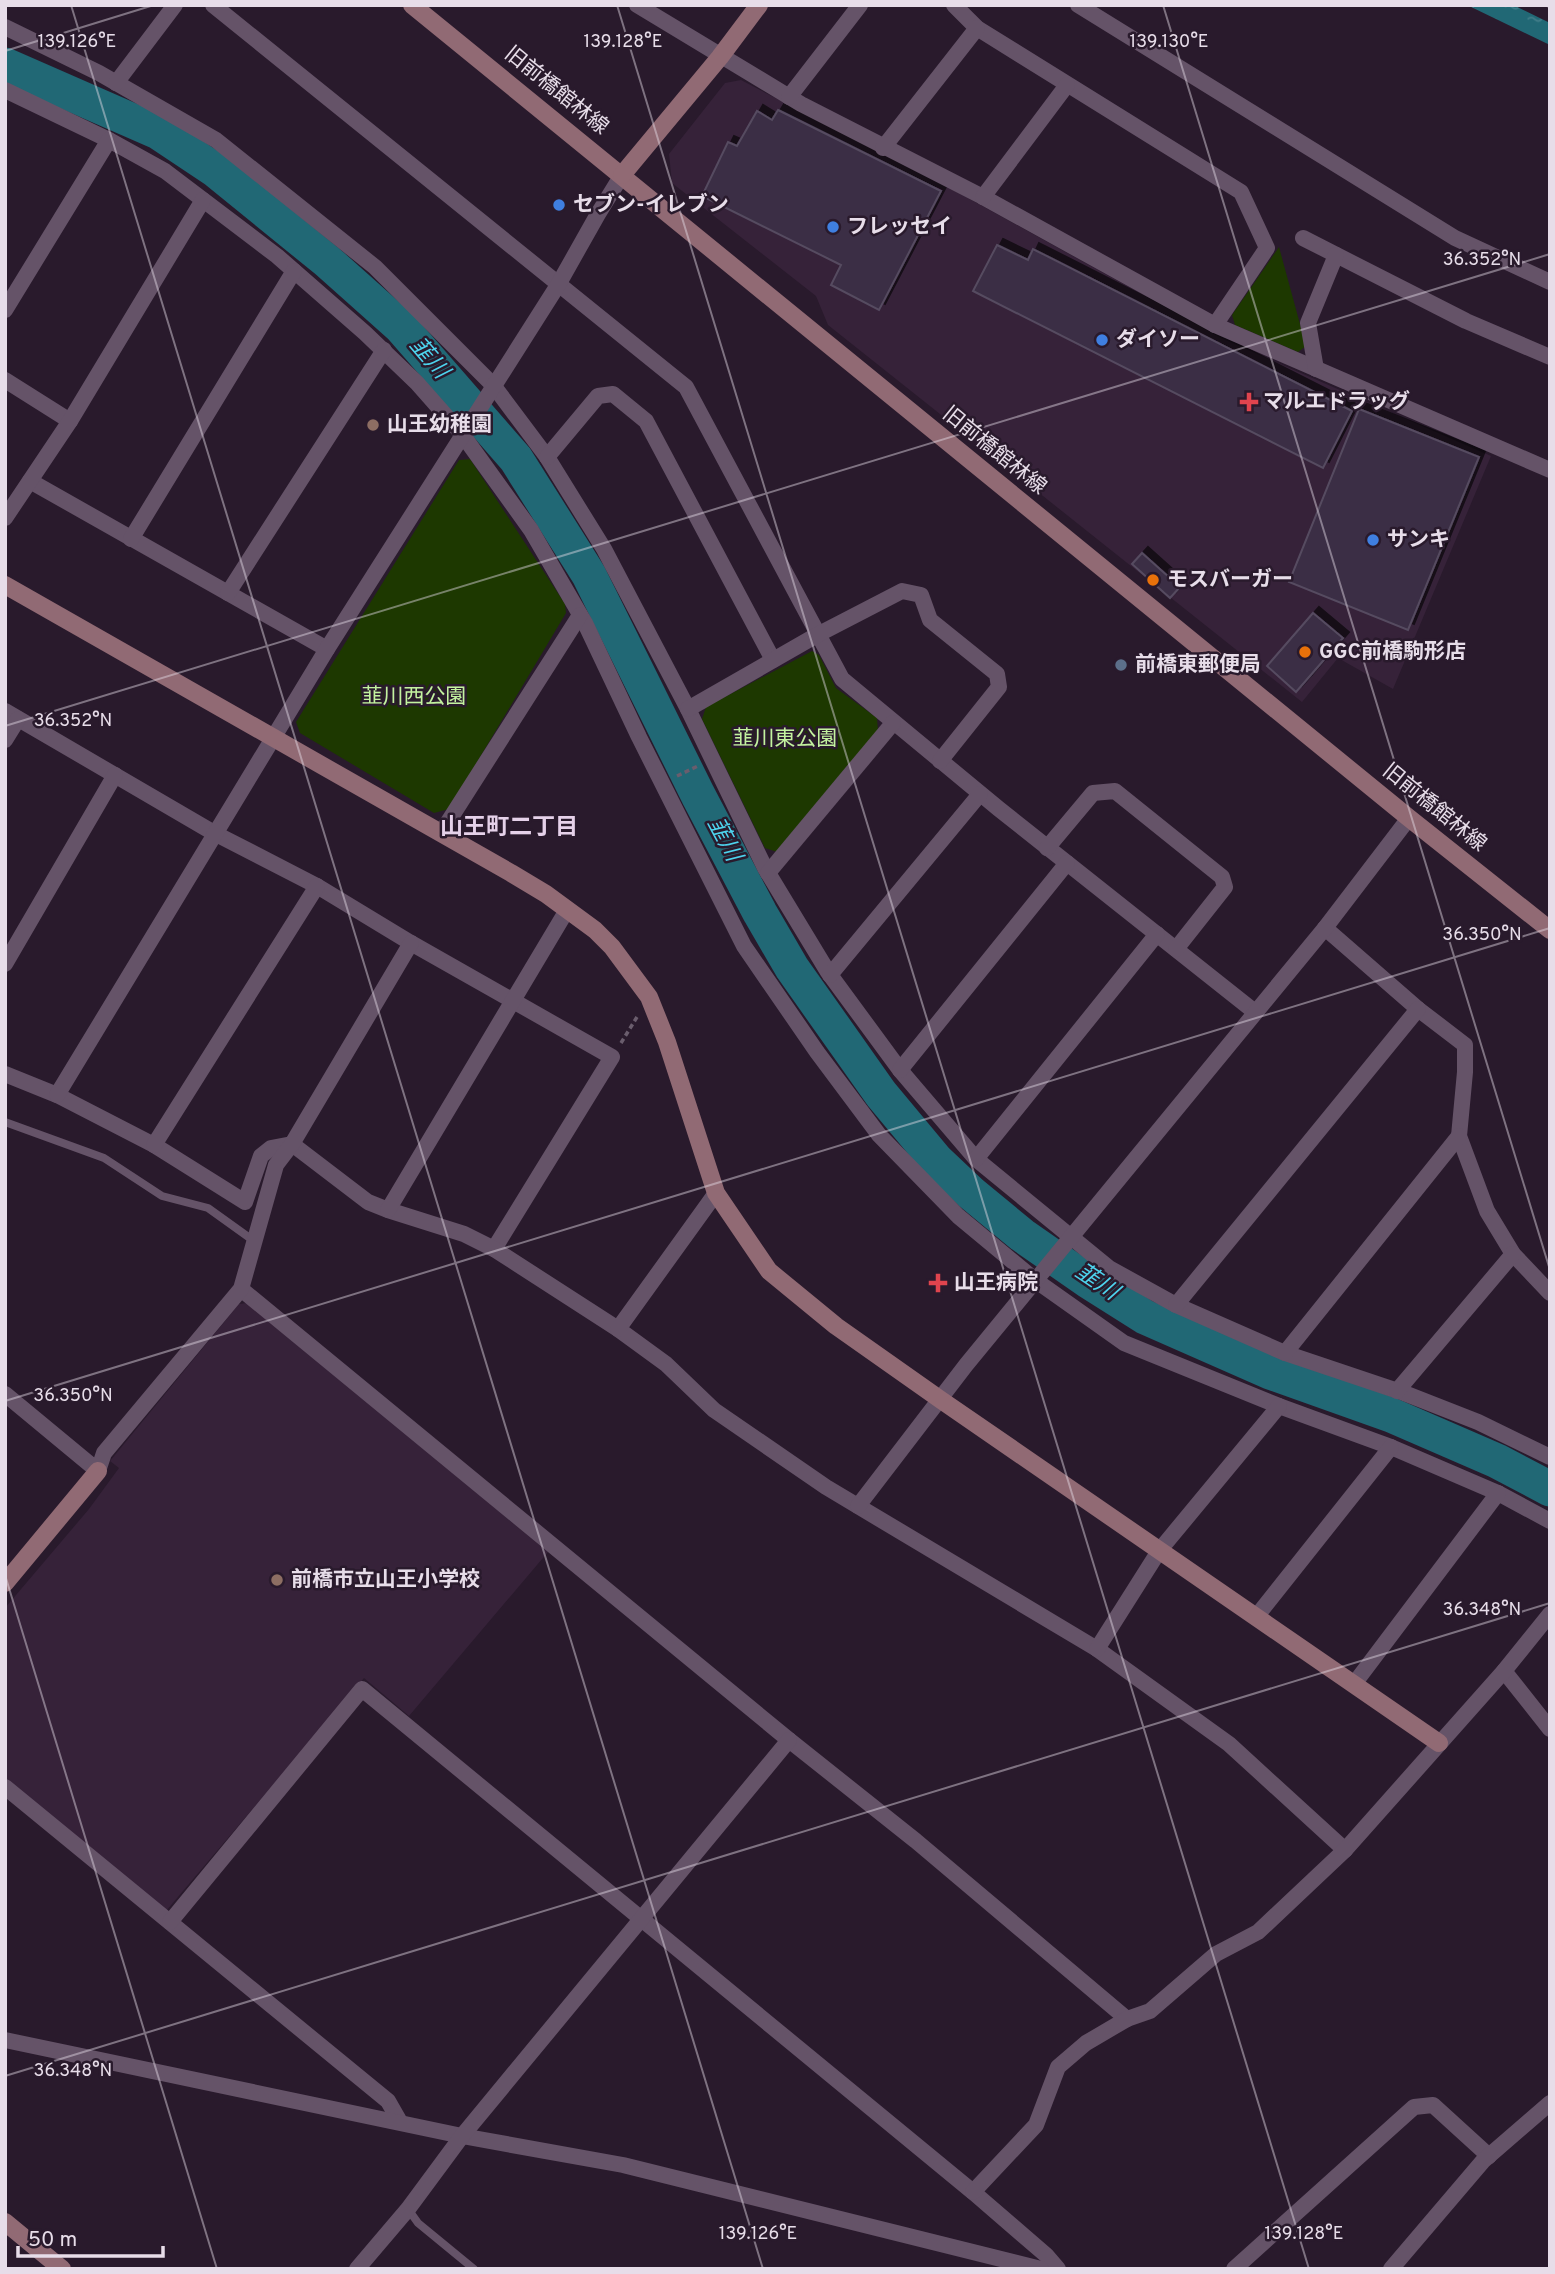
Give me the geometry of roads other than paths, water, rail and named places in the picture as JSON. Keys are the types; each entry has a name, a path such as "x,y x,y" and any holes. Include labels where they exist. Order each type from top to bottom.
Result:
{"street":[{"path":"116,83 175,5"},
{"path":"214,5 686,387 842,679 980,794 1255,1012"},
{"name":"旧前橋館林線","path":"412,5 1409,818 1548,924"},
{"path":"637,5 654,10 720,57 789,97 883,148 983,197 1215,325 1549,467"},
{"path":"57,1095 272,738 558,285 622,175 720,57 759,5"},
{"path":"789,97 860,5"},
{"path":"954,5 977,28 1241,192 1267,248 1215,325"},
{"path":"1078,5 1455,238 1550,282"},
{"path":"5,27 116,83 216,140 293,201 374,267 547,457 604,549 688,709 768,873 830,975 900,1070 975,1159 1109,1268 1176,1305 1286,1353 1478,1422 1550,1457"},
{"path":"883,148 977,28"},
{"path":"983,197 1067,85"},
{"path":"5,89 165,171 294,271 384,350 466,428 531,530 580,615 744,946 817,1052 879,1135 958,1216 1124,1343 1279,1406 1391,1447 1498,1493 1550,1521"},
{"path":"5,310 109,140"},
{"path":"5,518 70,421 202,200"},
{"path":"1303,238 1466,321 1550,357"},
{"path":"1316,369 1308,323 1336,255"},
{"path":"131,539 294,271"},
{"path":"228,593 384,350"},
{"path":"5,380 70,421"},
{"path":"547,457 598,396 613,394 646,422 773,660"},
{"path":"30,481 327,649"},
{"path":"5,585 523,880 595,930 612,947 649,997 667,1042 716,1193 769,1271 836,1326 941,1400 1439,1743"},
{"path":"688,709 817,635 902,591 921,595 930,620 998,674 999,687 940,761"},
{"path":"441,833 580,615"},
{"path":"5,740 12,715 214,833 317,886 612,1058 494,1249"},
{"path":"768,873 893,723"},
{"path":"5,964 115,775"},
{"path":"1047,848 1093,793 1115,791 1222,877 1225,887 1176,949"},
{"path":"830,975 980,794"},
{"path":"858,1506 966,1365 1325,928 1409,818"},
{"path":"900,1070 1067,863"},
{"path":"154,1145 317,886"},
{"path":"388,1210 567,910"},
{"path":"1325,928 1418,1009 1465,1045 1459,1136 1487,1211 1513,1254 1550,1293"},
{"path":"975,1159 1157,934"},
{"path":"5,1583 98,1471 104,1453 241,1289 276,1166 292,1144 411,943"},
{"path":"1176,1305 1418,1009"},
{"path":"5,1074 57,1095 154,1145 245,1202 261,1156 271,1148 292,1144 368,1202 464,1234 494,1249 618,1329 666,1364 714,1410 826,1487 1097,1649 1229,1744 1345,1850"},
{"path":"1286,1353 1459,1136"},
{"path":"618,1329 716,1193"},
{"path":"1397,1391 1513,1254"},
{"path":"241,1289 789,1740 916,1841 1127,2019"},
{"path":"5,1394 98,1471"},
{"path":"1097,1649 1159,1551 1279,1406"},
{"path":"1256,1617 1391,1447"},
{"path":"1354,1684 1498,1493"},
{"path":"973,2192 1036,2125 1058,2067 1086,2043 1127,2019 1150,2011 1216,1954 1258,1932 1345,1850 1504,1671 1550,1614"},
{"path":"1504,1671 1550,1729"},
{"path":"170,1922 362,1689 973,2192 1046,2255 1058,2269"},
{"path":"357,2269 408,2209 462,2136 789,1740"},
{"path":"5,1787 388,2101 400,2122"},
{"path":"5,2040 462,2136 623,2165 1041,2269"},
{"path":"1391,2269 1489,2156 1550,2103"},
{"path":"1234,2269 1414,2107 1433,2105 1489,2156"},
{"path":"5,2222 62,2269"}],"lane":[{"path":"5,1122 104,1158 162,1196 208,1208 254,1241"},
{"path":"408,2209 418,2223 474,2269"}],"water":[{"path":"1467,5 1513,5 1550,23 1550,45"}],"waterway":[{"name":"韮川","path":"5,65 158,132 215,170 327,261 401,327 516,459 589,575 698,795 792,968 881,1094 936,1160 971,1193 1022,1235 1145,1317 1270,1372 1391,1415 1497,1461 1550,1489"}],"place":[{"name":"セブン-イレブン","path":"559,205"},
{"name":"フレッセイ","path":"833,227"},
{"name":"ダイソー","path":"1102,340"},
{"name":"マルエドラッグ","path":"1249,402"},
{"name":"山王幼稚園","path":"373,425"},
{"name":"サンキ","path":"1373,540"},
{"name":"モスバーガー","path":"1153,580"},
{"name":"GGC前橋駒形店","path":"1305,652"},
{"name":"前橋東郵便局","path":"1121,665"},
{"name":"山王病院","path":"938,1283"},
{"name":"前橋市立山王小学校","path":"277,1580"}],"district":[{"name":"山王町二丁目","path":"509,828"}],"park label":[{"name":"韮川西公園","path":"414,697"},
{"name":"韮川東公園","path":"785,739"}]}
